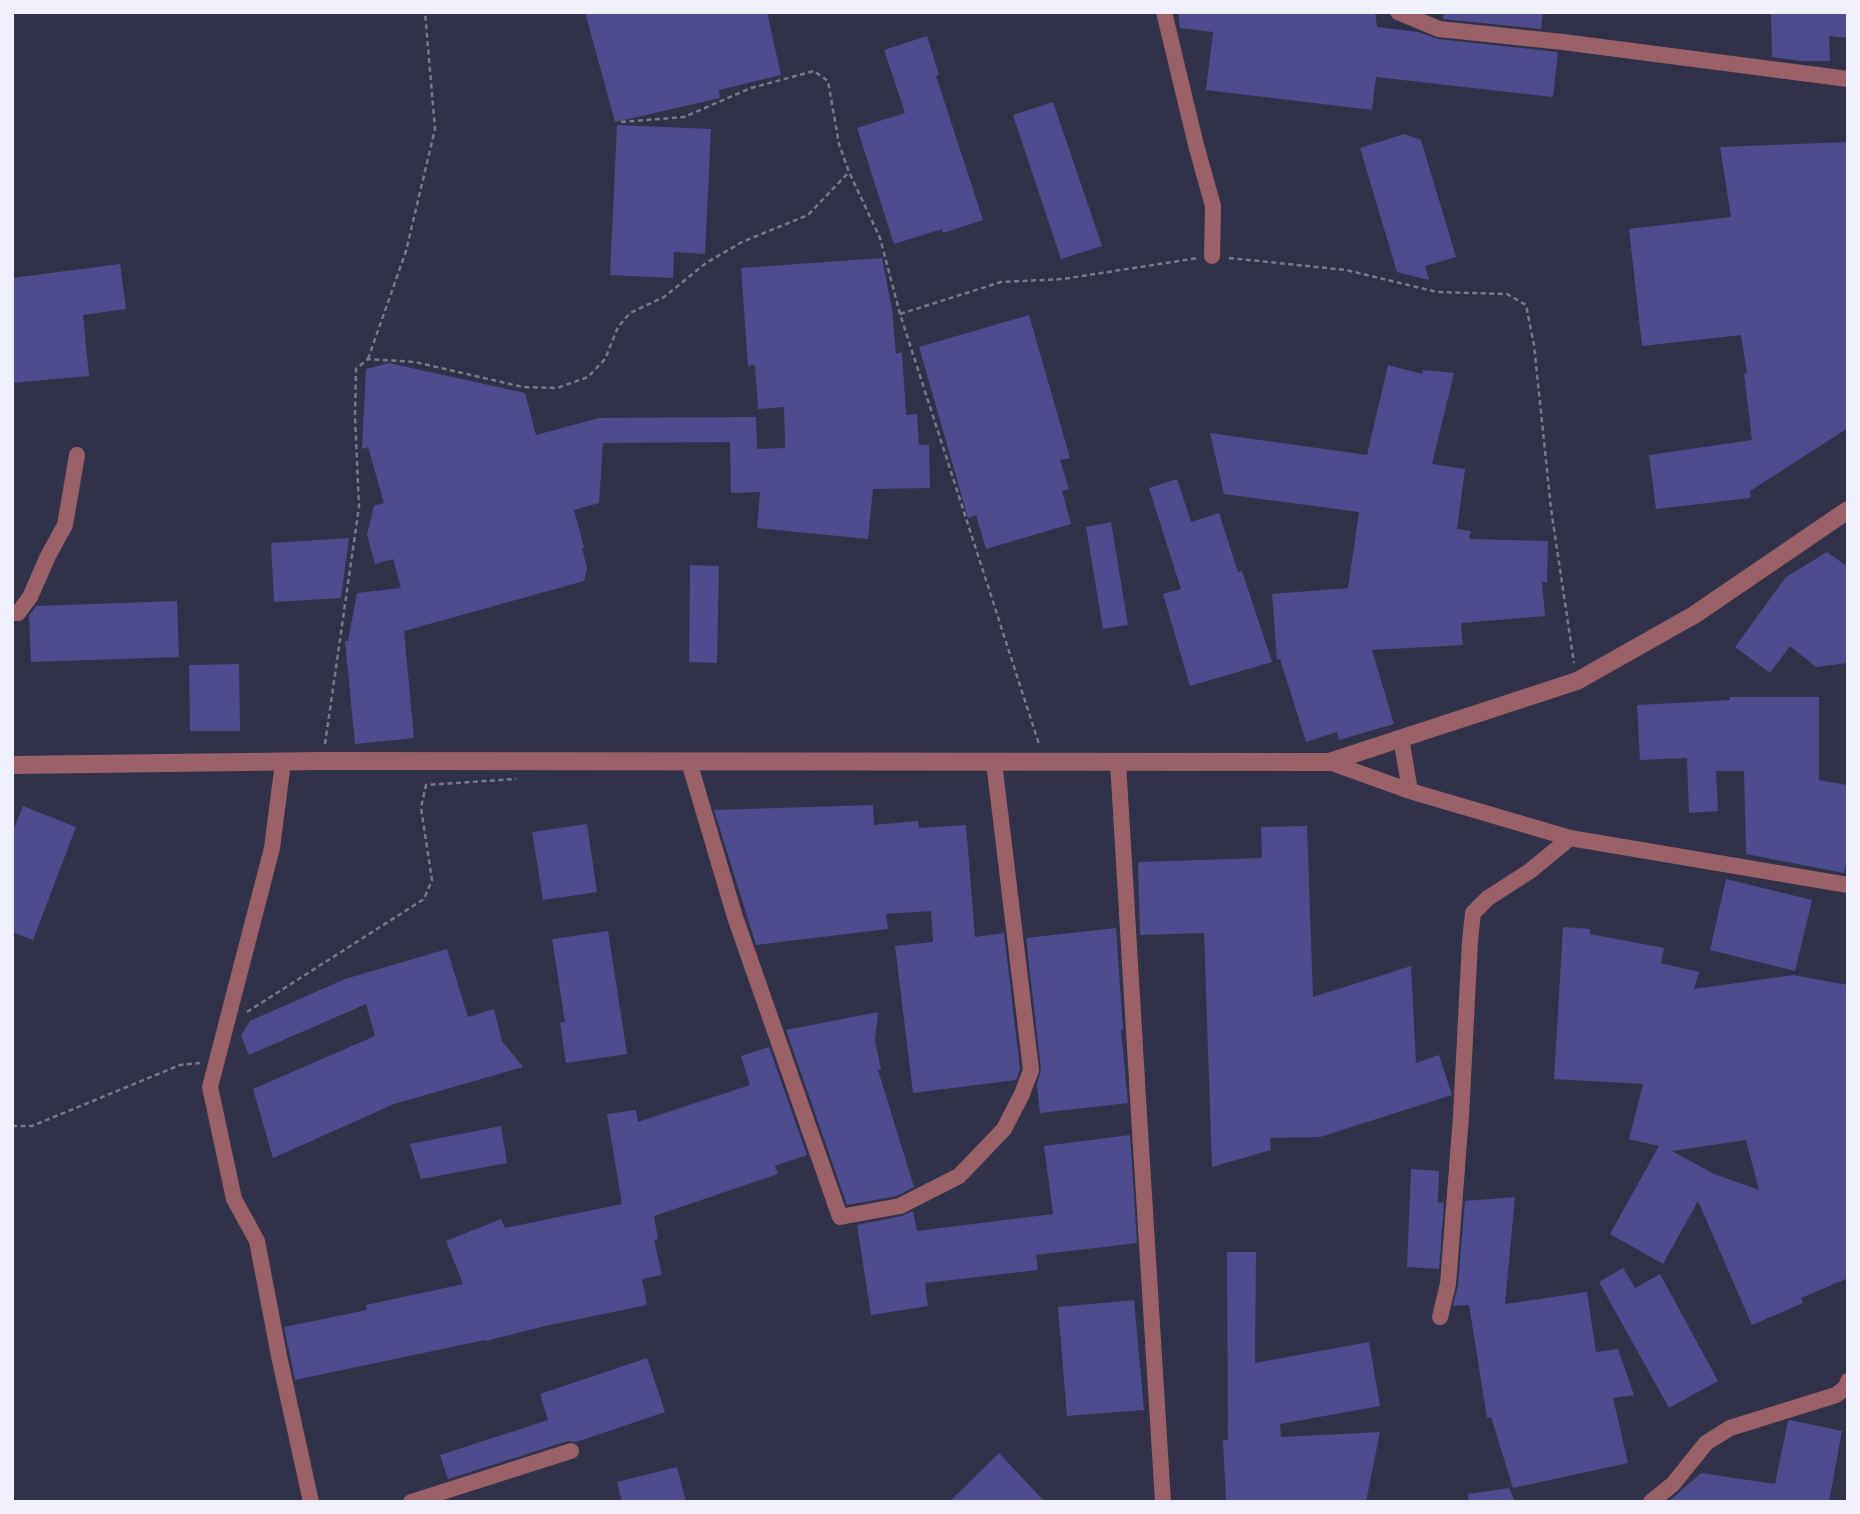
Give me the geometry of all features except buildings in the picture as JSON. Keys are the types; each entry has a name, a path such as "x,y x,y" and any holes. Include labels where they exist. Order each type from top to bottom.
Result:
{"street":[{"path":"1164,12 1213,206 1212,256"},
{"path":"1398,12 1439,29 1563,42 1848,79"},
{"path":"12,613 18,613 30,597 65,525 77,455"},
{"path":"12,765 322,761 1329,762 1577,681 1694,615 1848,510"},
{"path":"1401,738 1410,791"},
{"path":"283,762 272,848 210,1087 234,1199 257,1241 311,1502"},
{"path":"689,762 735,917 840,1217 900,1206 959,1176 1004,1129 1031,1070 994,762"},
{"path":"1118,762 1163,1502"},
{"path":"1329,762 1410,791 1570,838 1848,885"},
{"path":"1440,1317 1448,1284 1474,914 1488,898 1530,871 1570,838"},
{"path":"1651,1502 1673,1484 1706,1443 1718,1435 1730,1428 1836,1395 1846,1387 1848,1381"},
{"path":"411,1502 571,1451"}],"path":[{"path":"322,761 359,507 355,369 368,359 406,251 435,129 425,12"},
{"path":"621,122 684,117 751,88 814,71 828,81 839,144 880,238 900,314 1045,762"},
{"path":"368,359 415,362 523,387 557,387 588,377 605,359 618,327 630,313 664,297 706,263 742,242 808,215 849,172"},
{"path":"900,314 1001,282 1063,279 1212,256 1346,270 1437,292 1507,294 1526,305 1534,345 1551,509 1577,681"},
{"path":"227,1025 424,899 432,880 421,808 426,785 521,779"},
{"path":"12,1126 32,1126 180,1065 217,1061"}]}
